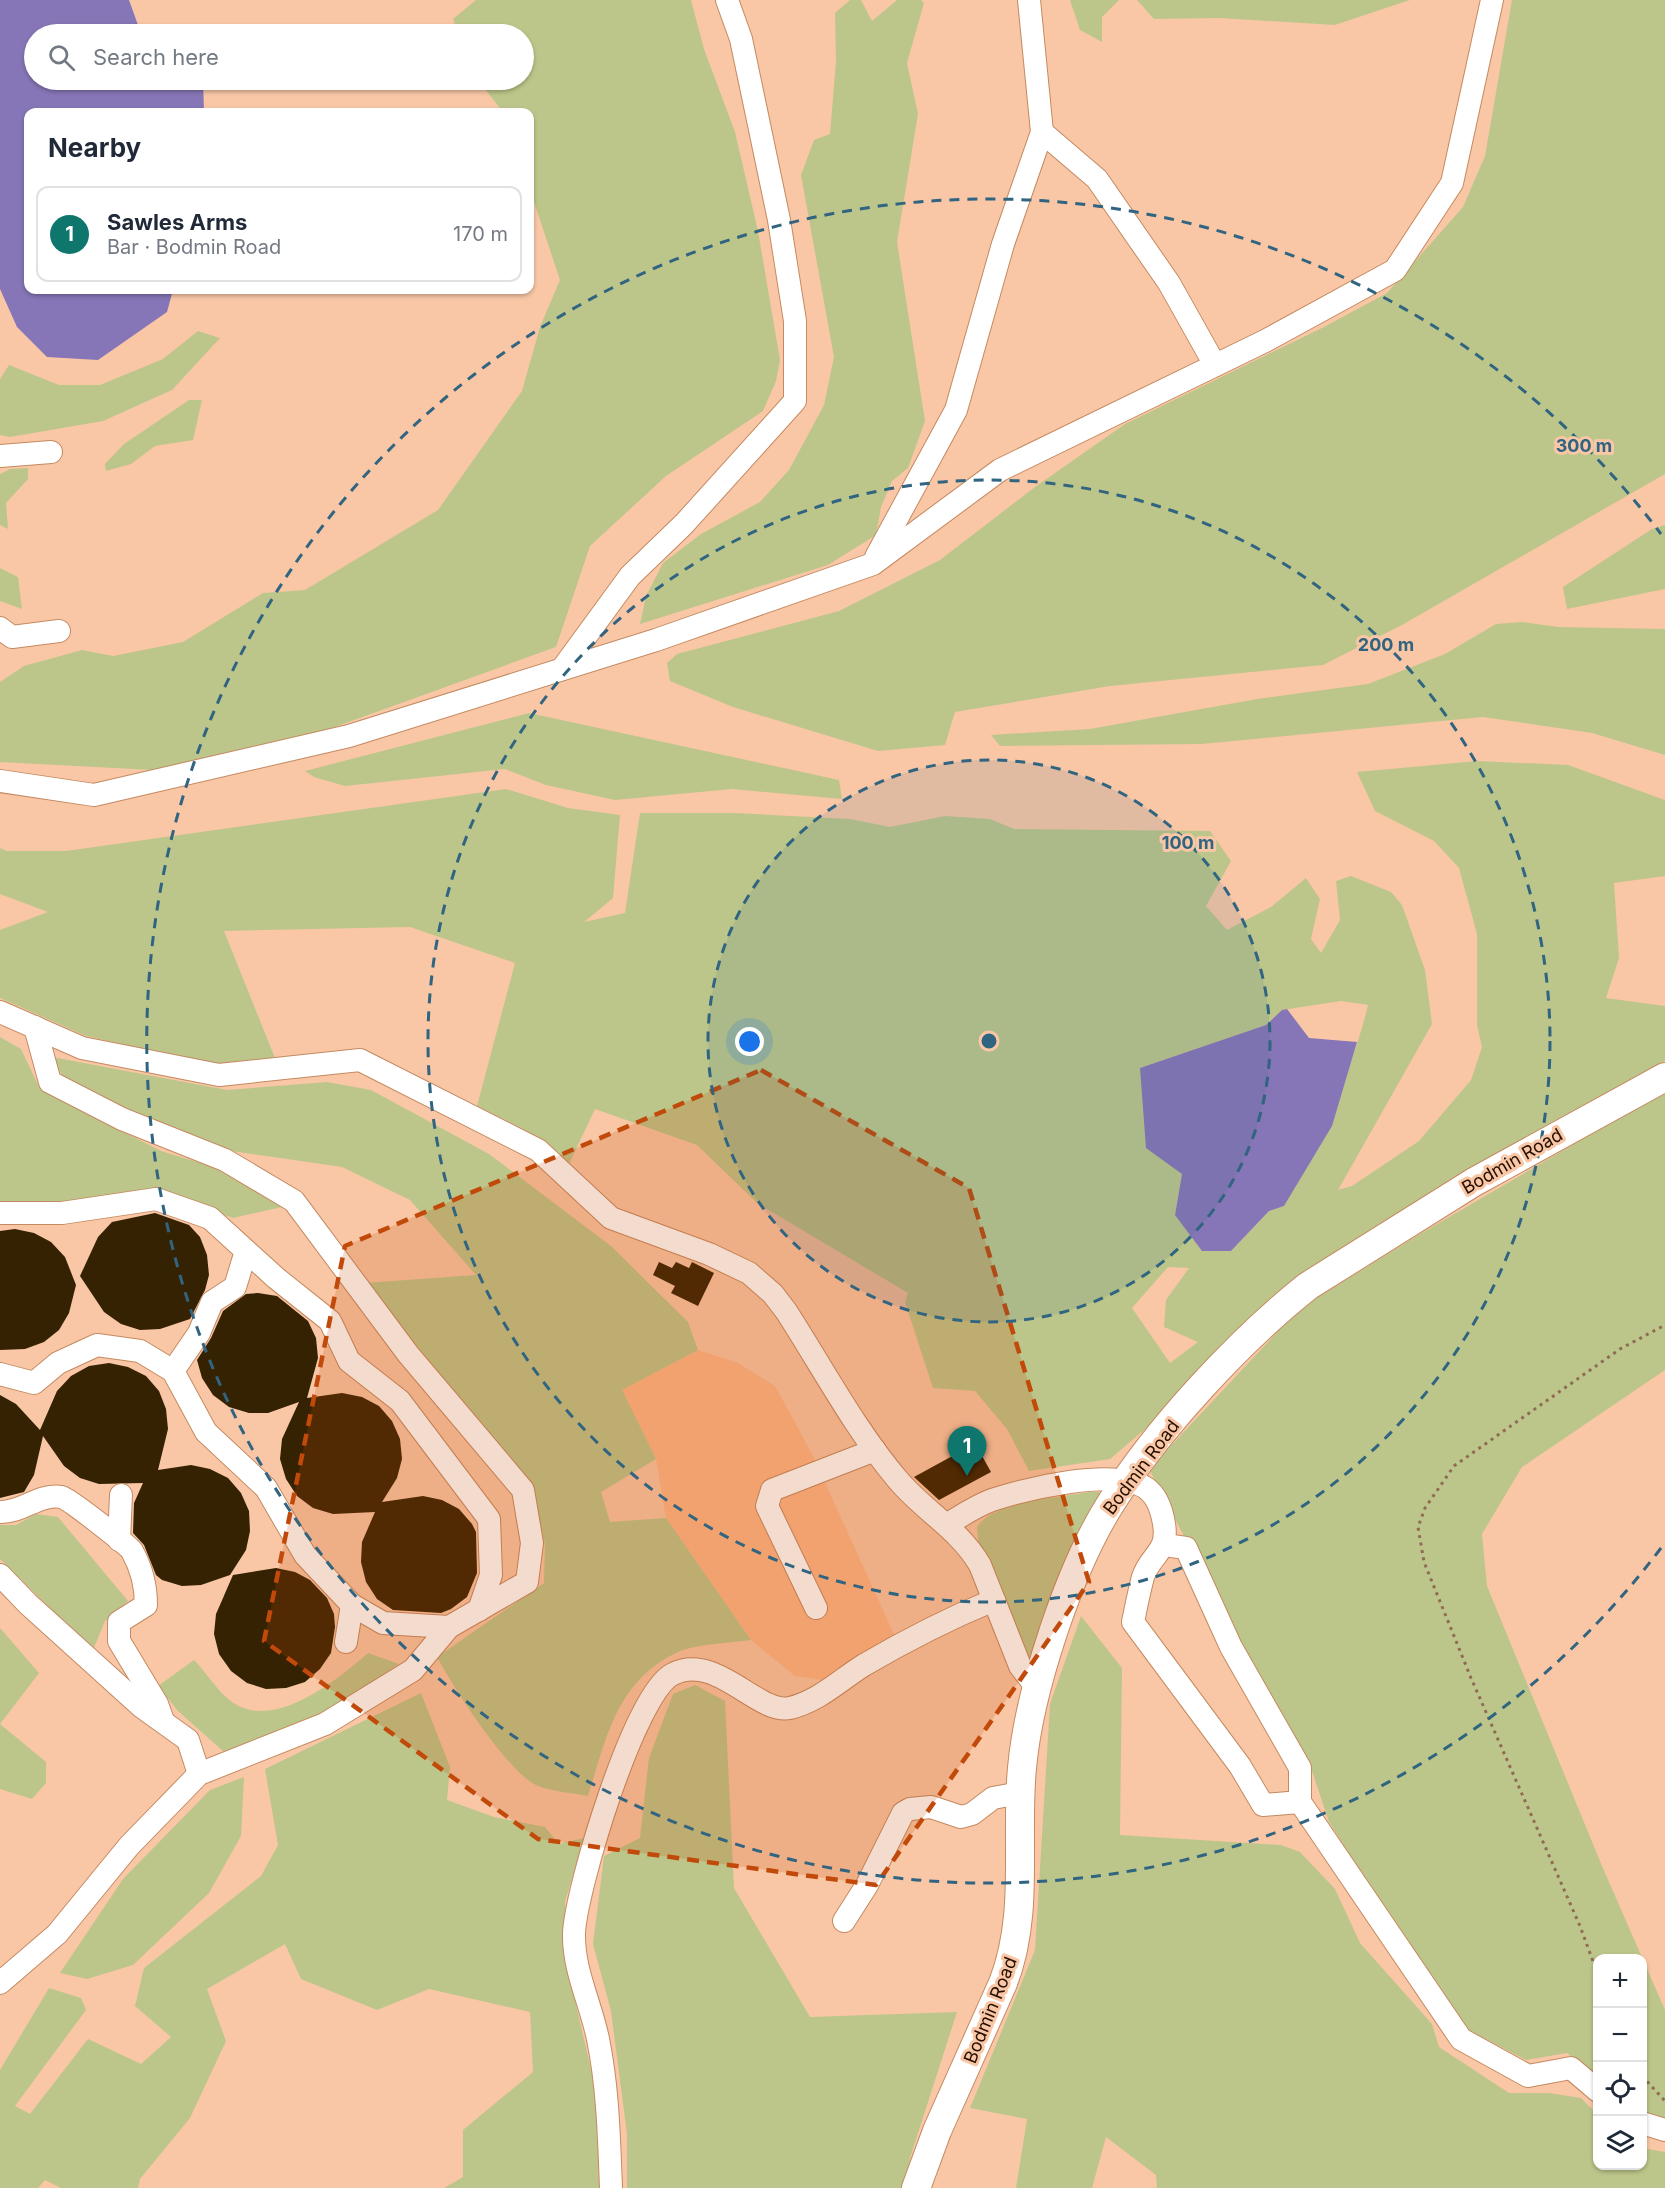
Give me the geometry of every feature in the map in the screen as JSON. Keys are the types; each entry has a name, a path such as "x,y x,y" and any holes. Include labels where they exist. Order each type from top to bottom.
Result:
{"main road":[{"name":"Bodmin Road","path":"916,2188 927,2155 995,2001 1013,1954 1019,1921 1020,1793 1025,1742 1037,1688 1084,1556 1100,1521 1125,1481 1230,1359 1286,1304 1308,1286 1474,1182 1665,1077"}],"street":[{"path":"562,669 630,576 692,516 795,401 795,321 779,220 741,39 727,0"},
{"path":"873,564 956,410 1003,244 1042,132 1029,0"},
{"path":"0,781 94,795 349,736 657,640 873,564 1000,470 1215,365 1395,270 1452,183 1492,0"},
{"path":"1042,132 1097,179 1169,283 1215,365"},
{"path":"0,456 51,452"},
{"path":"0,627 12,637 59,631"},
{"path":"0,1012 82,1048 219,1075 360,1060 538,1150 611,1218 709,1254 749,1273 762,1282 786,1311 875,1449 910,1493 948,1524 971,1549 1020,1666 1037,1688"},
{"path":"0,1983 57,1934 129,1846 199,1774 325,1724 413,1670 448,1627 526,1581 532,1543 523,1490 408,1354 294,1201 225,1160 122,1119 50,1082 35,1027"},
{"path":"0,1213 62,1213 156,1199 210,1218 330,1321 349,1360 400,1401 489,1519 491,1575 479,1610"},
{"path":"173,1371 199,1333 212,1302 235,1287 246,1251"},
{"path":"0,1374 34,1383 58,1363 97,1345 140,1351 173,1371 206,1432 267,1488 305,1555 352,1605 383,1623 448,1627"},
{"path":"816,1608 767,1506 772,1490 875,1449"},
{"path":"948,1524 980,1505 1019,1493 1091,1481 1125,1481 1140,1485 1154,1496 1164,1524 1165,1545 1144,1574 1133,1622 1240,1766 1263,1805 1300,1802"},
{"path":"119,1540 121,1495"},
{"path":"0,1512 13,1512 44,1497 64,1497 132,1550 146,1588 146,1605 119,1622 119,1641 157,1704 163,1721"},
{"path":"1165,1545 1186,1548 1231,1647 1300,1768 1300,1802 1461,2039 1528,2076 1571,2068 1593,2087"},
{"path":"0,1575 28,1604 142,1707 188,1740 199,1774"},
{"path":"611,2188 604,2073 598,2037 576,1958 574,1934 577,1909 588,1867 614,1784 638,1724 660,1683 671,1674 696,1668 726,1680 775,1706 787,1708 833,1688 887,1653 994,1600"},
{"path":"346,1642 352,1605"},
{"path":"844,1921 867,1885 903,1813 910,1809 931,1807 961,1817 977,1811 993,1798 1020,1793"},
{"path":"1647,2125 1665,2130"}],"path":[{"path":"1593,1961 1580,1926 1471,1678 1424,1562 1418,1527 1425,1508 1454,1466 1620,1349 1665,1324"},
{"path":"1647,2081 1665,2101"}],"highlighted area":[{"path":"761,1070 969,1188 1089,1582 876,1885 538,1839 264,1641 345,1246"}],"shaded area":[{"path":"0,0 129,0 138,24 24,24 24,90 203,90 204,108 24,108 24,294 172,294 167,312 98,360 47,357 17,327 0,289"},
{"path":"1287,1009 1309,1038 1357,1042 1332,1126 1284,1206 1269,1211 1231,1251 1202,1251 1175,1215 1182,1174 1146,1148 1140,1068 1266,1025 1282,1010"},
{"path":"698,1350 738,1363 775,1386 812,1454 896,1639 824,1680 795,1676 751,1640 666,1518 656,1459 622,1390"}],"green space":[{"path":"476,0 691,0 704,49 735,132 758,231 780,360 776,381 763,411 666,476 590,546 556,647 321,732 152,770 0,762 0,682 24,666 82,650 113,656 183,642 263,593 305,590 438,510 522,391 540,327 560,280 534,202 534,108 500,108 486,90 534,90 534,24 455,24 453,19"},
{"path":"850,0 861,0 872,21 897,0 921,0 924,3 907,63 918,114 897,242 925,421 908,468 892,481 881,507 876,535 828,565 640,624 646,596 663,563 701,534 760,502 789,470 824,405 834,357 801,175 814,140 830,134 836,61 835,13"},
{"path":"1070,0 1119,0 1102,17 1102,42 1080,30"},
{"path":"1137,0 1410,0 1335,25 1219,18 1154,19"},
{"path":"1512,0 1665,0 1665,474 1402,625 1323,665 1110,686 955,712 945,745 878,751 733,707 670,681 667,663 677,654 839,611 940,560 1035,487 1125,424 1324,327 1387,293 1463,207 1485,156"},
{"path":"198,331 220,338 172,390 103,421 10,437 0,435 0,379 9,365 59,385 100,385 163,359"},
{"path":"189,400 202,400 193,440 155,446 131,464 106,471 105,464 124,444"},
{"path":"28,468 28,479 6,503 8,529 0,525 0,474 10,469"},
{"path":"1665,525 1665,589 1567,609 1563,587 1652,529"},
{"path":"0,568 18,577 22,609 0,601"},
{"path":"1523,622 1558,627 1665,629 1665,755 1592,733 1483,717 1202,744 1000,746 991,735 1090,729 1257,699 1368,684 1445,654 1496,624"},
{"path":"529,713 839,780 842,799 732,789 615,800 546,785 505,769 345,786 314,777 305,771"},
{"path":"1477,761 1568,765 1665,800 1665,876 1614,883 1619,958 1606,998 1665,1006 1665,1061 1449,1185 1223,1351 1144,1430 1110,1459 1029,1471 1007,1429 975,1391 933,1388 905,1302 908,1293 757,1203 697,1145 595,1109 569,1164 477,1106 515,963 410,927 224,931 275,1058 217,1065 86,1036 0,998 0,930 48,912 0,894 0,848 7,851 66,851 506,789 568,808 620,815 613,898 584,922 625,913 640,813 735,813 850,819 890,827 945,816 990,819 1014,829 1210,831 1231,861 1206,906 1227,930 1271,907 1306,878 1320,899 1311,939 1321,953 1340,920 1336,881 1351,876 1391,892 1402,905 1425,970 1432,1024 1338,1190 1352,1186 1419,1141 1471,1080 1482,1047 1477,1025 1477,934 1459,868 1434,841 1375,811 1357,772","holes":["1341,1001 1368,1005 1342,1082 1284,1206 1269,1211 1231,1251 1175,1215 1182,1174 1140,1068 1266,1025 1282,1010","1168,1267 1189,1268 1166,1300 1164,1327 1198,1342 1170,1363 1132,1308"]},
{"path":"0,1037 21,1049 40,1089 161,1151 227,1171 282,1207 233,1218 154,1191 52,1204 0,1204"},
{"path":"52,1057 227,1090 327,1082 371,1090 489,1154 611,1246 688,1322 698,1350 622,1390 656,1459 601,1492 610,1522 666,1518 751,1640 685,1649 657,1664 641,1678 627,1695 608,1732 588,1796 539,1786 522,1774 494,1744 455,1688 437,1657 544,1583 545,1545 532,1485 365,1283 476,1275 410,1200 342,1167 231,1151 111,1104 62,1075"},
{"path":"1665,1091 1665,1370 1522,1467 1482,1534 1487,1586 1640,1954 1593,1954 1593,2076 1567,2053 1526,2060 1468,2030 1384,1909 1329,1822 1309,1762 1226,1617 1149,1469 1299,1309 1420,1234"},
{"path":"1099,1492 1101,1495 1026,1675 980,1565 977,1527 985,1519 1011,1506"},
{"path":"36,1514 58,1517 128,1601 105,1621 93,1650 0,1559 0,1525 16,1525"},
{"path":"1081,1616 1122,1668 1120,1835 1281,1845 1300,1852 1335,1889 1360,1943 1432,2024 1439,2047 1509,2093 1549,2093 1581,2098 1593,2110 1593,2170 1647,2170 1647,2149 1665,2152 1665,2188 1157,2188 1156,2175 1106,2137 1092,2188 1016,2188 1027,2119 970,2108 1035,1950 1050,1704"},
{"path":"0,1628 39,1673 0,1724"},
{"path":"368,1653 399,1664 320,1716 224,1752 178,1711 158,1686 194,1660 232,1702 249,1710 267,1711 304,1699 340,1676"},
{"path":"695,1685 725,1701 734,1888 810,2017 957,2012 910,2158 906,2188 627,2188 627,2134 611,2011 593,1944 604,1856 640,1838 649,1758 673,1694"},
{"path":"421,1693 450,1767 447,1800 494,1817 545,1827 559,1844 584,1838 565,1902 567,1966 597,2095 599,2188 444,2188 463,2177 463,2130 533,2072 530,2012 429,1989 377,2010 301,1979 285,1944 207,1989 226,2041 190,2118 140,2179 138,2188 61,2188 45,2180 38,2188 0,2188 0,2070 49,1988 81,1998 86,2010 15,2106 30,2114 88,2039 141,2064 171,2037 135,2006 144,1968 261,1876 278,1845 265,1769"},
{"path":"0,1724 46,1762 46,1783 32,1799 0,1789"},
{"path":"244,1777 241,1836 209,1893 133,1965 87,1979 60,1973 123,1879 210,1790"},
{"path":"1647,1969 1665,2010 1665,2121 1647,2115"}],"building":[{"path":"155,1213 189,1225 200,1237 207,1255 209,1275 205,1290 190,1319 160,1329 140,1330 121,1324 104,1312 80,1276 98,1237 112,1222"},
{"path":"15,1229 34,1233 51,1242 65,1257 76,1285 69,1313 59,1330 44,1342 25,1349 0,1350 0,1231"},
{"path":"659,1262 672,1268 676,1262 689,1268 692,1262 714,1273 698,1306 671,1293 675,1286 653,1275"},
{"path":"246,1294 277,1296 308,1321 316,1338 318,1358 307,1398 342,1393 362,1397 379,1406 392,1421 400,1439 402,1459 397,1478 382,1502 423,1496 442,1500 459,1509 472,1524 476,1532 477,1573 467,1597 451,1609 441,1613 393,1610 377,1599 366,1582 361,1562 362,1542 375,1512 333,1514 313,1508 297,1496 286,1479 280,1459 282,1439 299,1402 268,1413 249,1413 229,1407 213,1395 202,1378 197,1360 211,1338 223,1311"},
{"path":"109,1363 128,1367 146,1376 159,1391 166,1409 168,1429 158,1470 191,1465 210,1469 228,1478 241,1493 249,1511 250,1531 246,1550 230,1575 201,1585 182,1586 162,1580 156,1575 144,1545 133,1533 134,1503 143,1483 99,1484 80,1478 64,1466 43,1436 34,1475 24,1492 0,1498 0,1395 16,1404 40,1430 57,1391 71,1376 89,1366"},
{"path":"975,1430 982,1442 976,1445 991,1472 939,1500 914,1477 956,1454 950,1443"},
{"path":"276,1568 295,1572 310,1580 327,1598 334,1614 335,1627 331,1653 320,1669 305,1682 286,1688 266,1689 247,1683 231,1671 219,1654 214,1634 216,1614 233,1575"}],"place":[{"name":"Sawles Arms","path":"967,1476"}]}
